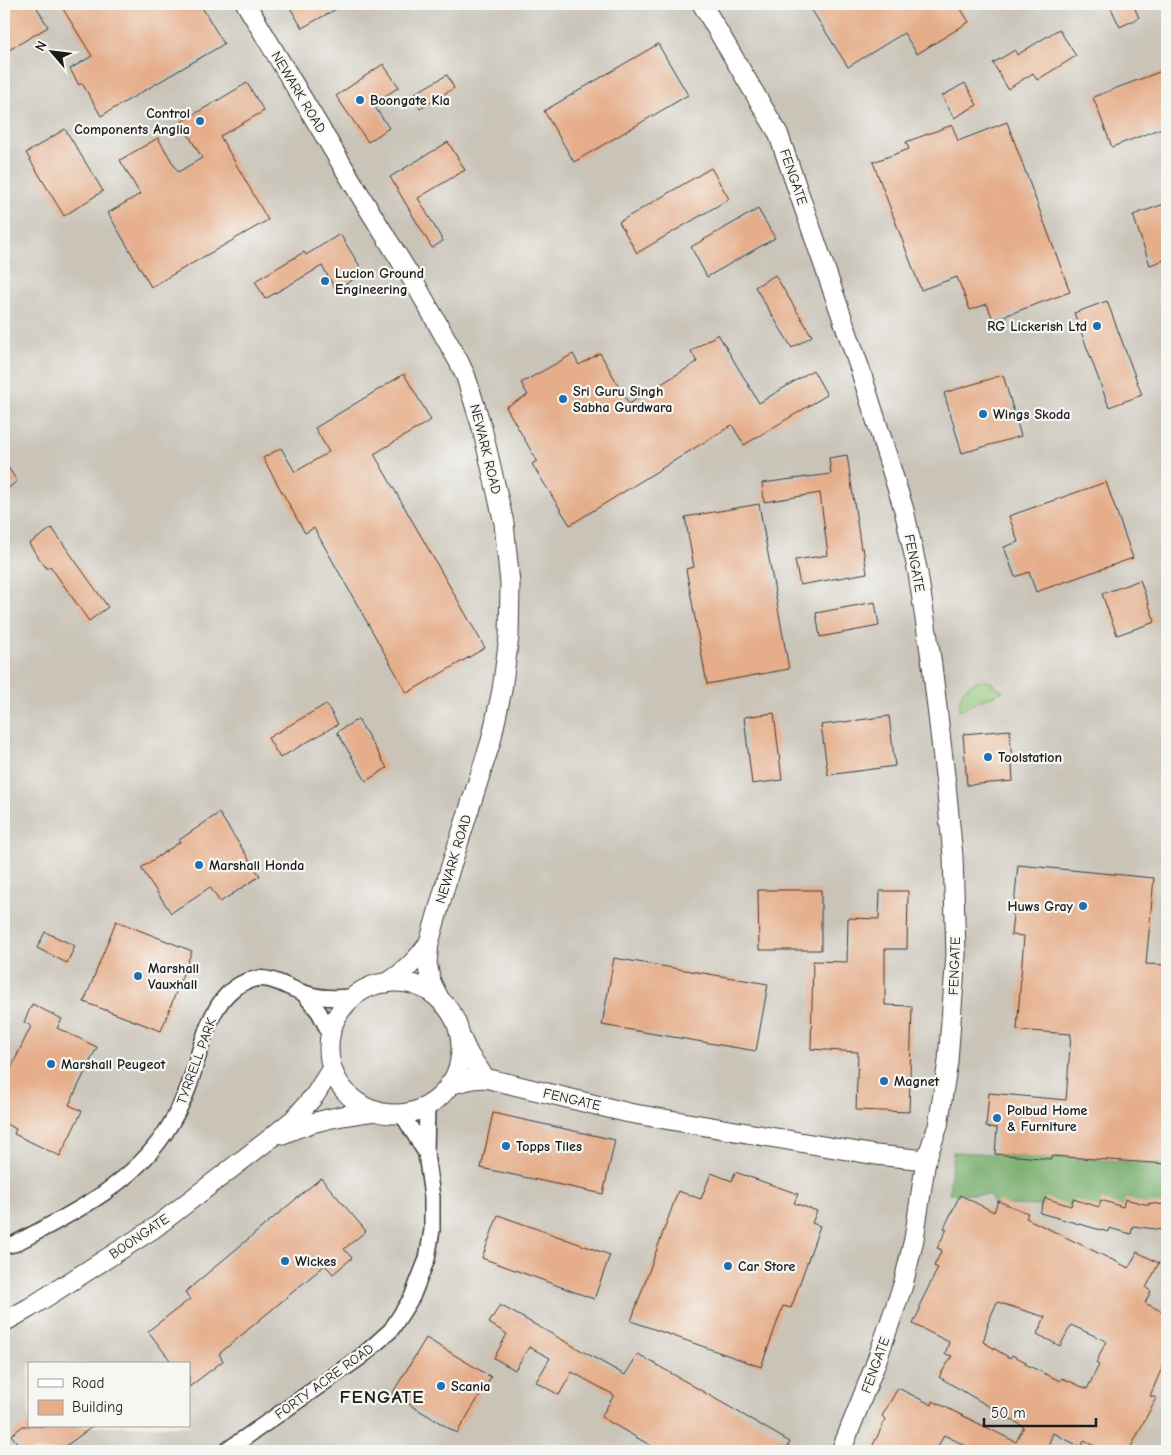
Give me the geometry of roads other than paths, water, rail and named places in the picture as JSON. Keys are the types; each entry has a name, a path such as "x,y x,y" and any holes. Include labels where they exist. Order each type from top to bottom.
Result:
{"street":[{"name":"NEWARK ROAD","path":"246,4 417,287 466,376 482,428 504,523 510,584 509,637 502,690 491,741 440,901 429,943 429,973 431,982 440,1000"},
{"name":"FENGATE","path":"702,4 778,133 860,369 904,510 918,573 932,665 953,856 956,954 948,1061 938,1126 926,1160 914,1239 903,1284 874,1368 841,1451"},
{"name":"NEWARK ROAD","path":"387,983 404,973 418,959 429,943"},
{"name":"TYRRELL PARK","path":"4,1246 14,1244 85,1206 130,1172 149,1154 176,1114 188,1088 214,1011 224,997 237,985 252,979 267,979 284,984 303,993 328,999 353,997"},
{"path":"459,1034 460,1052 457,1069 449,1085 440,1096 415,1111 389,1114 376,1112 362,1105 348,1095 338,1082 332,1068 329,1051 330,1034 338,1014 353,997 369,987 387,983 406,983 424,989 440,1000 449,1010 469,1055 485,1078"},
{"path":"303,993 319,1012 330,1034"},
{"name":"BOONGATE","path":"4,1322 153,1229 267,1141 293,1120 315,1095 332,1068"},
{"name":"FENGATE","path":"449,1085 485,1078 629,1113 876,1155 926,1160"},
{"path":"426,1153 427,1105"},
{"name":"BOONGATE","path":"267,1141 302,1125 338,1116 376,1112"},
{"path":"402,1114 426,1153"},
{"name":"FORTY ACRE ROAD","path":"226,1451 362,1356 390,1330 412,1297 426,1259 432,1230 432,1197 426,1153"}],"place":[{"name":"Boongate Kia","path":"360,100"},
{"name":"Control Components Anglia","path":"200,121"},
{"name":"Lucion Ground Engineering","path":"325,281"},
{"name":"RG Lickerish Ltd","path":"1097,326"},
{"name":"Sri Guru Singh Sabha Gurdwara","path":"563,399"},
{"name":"Wings Skoda","path":"983,414"},
{"name":"Toolstation","path":"988,757"},
{"name":"Marshall Honda","path":"199,865"},
{"name":"Huws Gray","path":"1083,906"},
{"name":"Marshall Vauxhall","path":"138,976"},
{"name":"Marshall Peugeot","path":"51,1064"},
{"name":"Magnet","path":"884,1081"},
{"name":"Polbud Home & Furniture","path":"997,1118"},
{"name":"Topps Tiles","path":"506,1146"},
{"name":"Wickes","path":"285,1261"},
{"name":"Car Store","path":"728,1266"},
{"name":"Scania","path":"441,1386"}],"district":[{"name":"FENGATE","path":"382,1396"}]}
